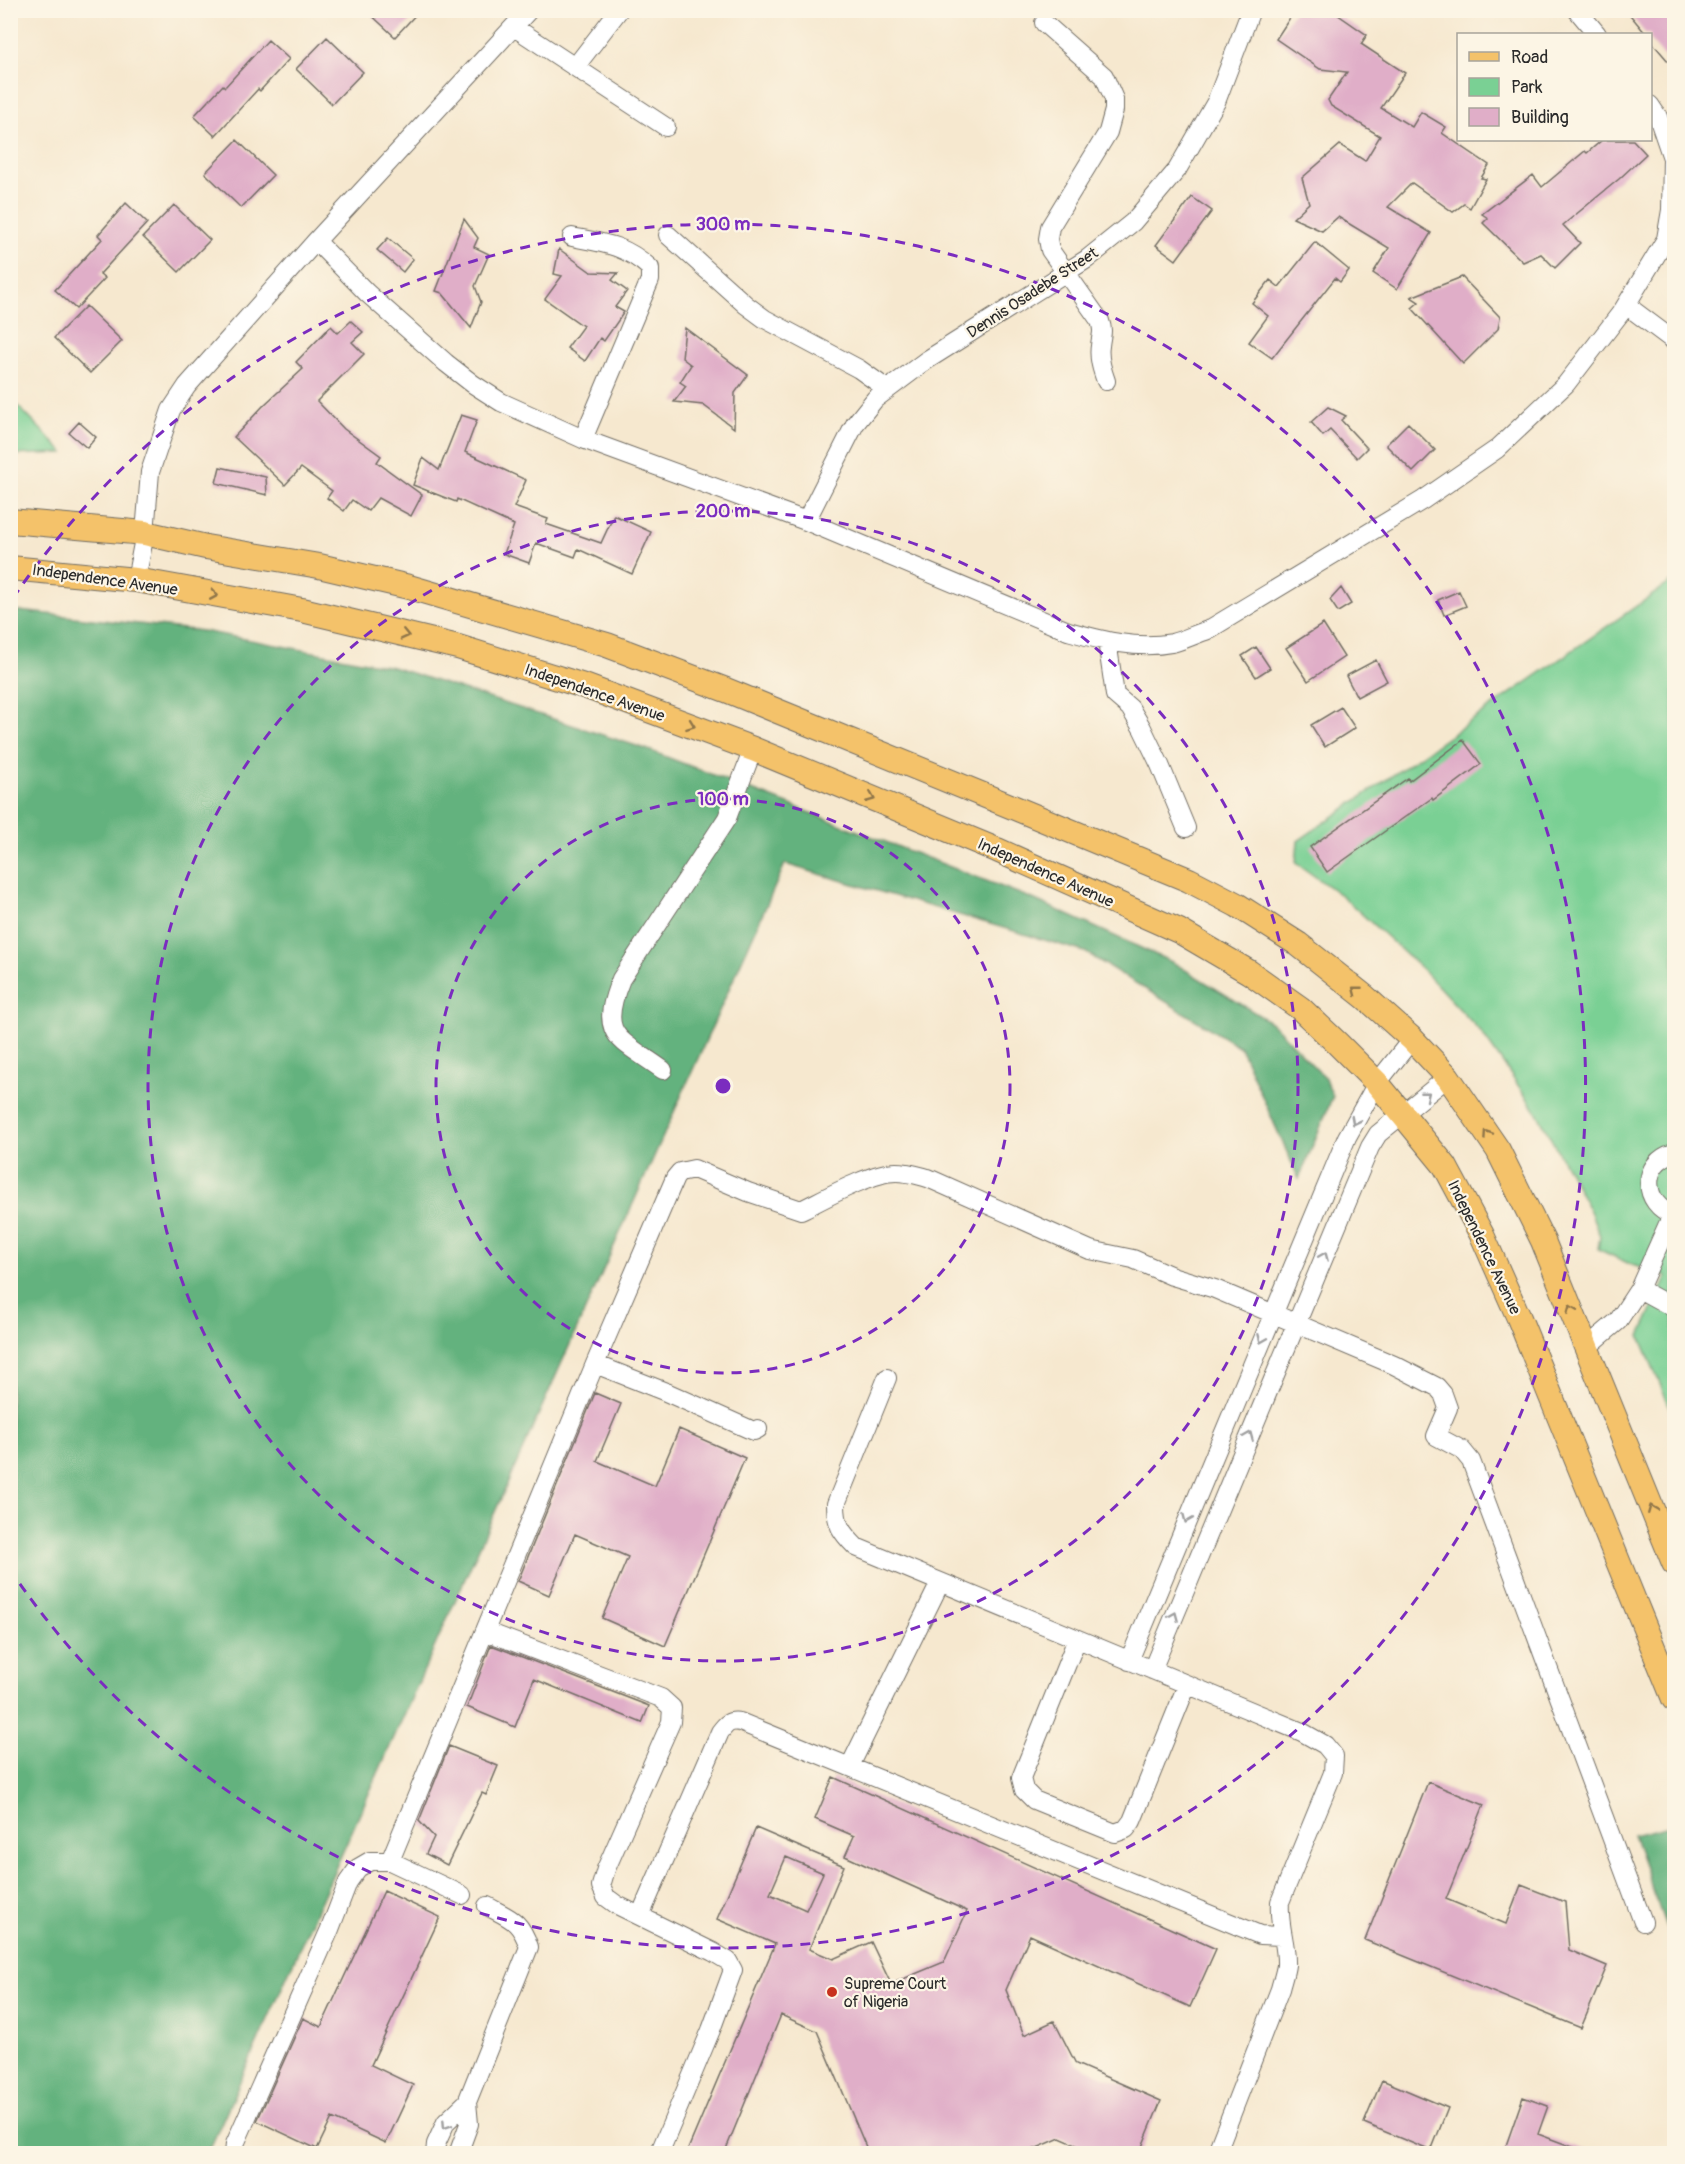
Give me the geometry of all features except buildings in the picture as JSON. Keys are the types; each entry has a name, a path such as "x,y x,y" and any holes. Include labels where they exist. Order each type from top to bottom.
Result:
{"main road":[{"path":"10,521 145,533 206,547 319,567 409,587 607,645 726,690 1189,880 1237,905 1298,944 1365,997 1412,1039 1448,1077 1497,1150 1543,1241 1674,1563"},
{"name":"Independence Avenue","path":"10,568 136,580 302,610 458,647 587,687 753,749 997,850 1179,931 1249,972 1300,1008 1377,1083 1445,1166 1482,1235 1519,1318 1674,1699"}],"street":[{"path":"136,580 145,533 150,472 171,410 187,386 316,241 529,10"},
{"path":"575,67 619,10"},
{"name":"Dennis Osadebe Street","path":"806,521 855,424 875,399 927,360 1087,259 1132,222 1177,170 1216,102 1251,10"},
{"path":"1577,10 1596,33"},
{"path":"1044,22 1104,76 1114,99 1114,110 1108,132 1050,227 1048,239 1050,250 1067,271 1100,321 1104,332 1100,346 1100,365 1106,381"},
{"path":"514,27 666,127"},
{"path":"316,241 367,293 446,363 501,402 584,440 806,521 1068,631 1107,641 1140,645 1172,643 1208,630 1423,500 1497,448 1566,384 1626,305 1666,239 1671,210 1672,158 1658,117 1652,108"},
{"path":"668,235 746,305 765,319 859,369 887,389"},
{"path":"572,237 615,245 638,257 650,268 650,280 584,440"},
{"path":"1626,305 1674,341"},
{"path":"1107,641 1115,695 1130,708 1142,728 1186,828"},
{"path":"663,1070 618,1038 609,1023 611,1004 621,979 727,818 753,749"},
{"path":"1129,1661 1347,1137 1377,1083 1412,1039"},
{"path":"1152,1670 1370,1147 1378,1134 1448,1077"},
{"path":"1586,1348 1618,1321 1639,1289 1673,1215 1659,1208 1652,1199 1649,1188 1650,1175 1658,1162 1674,1153"},
{"path":"390,1861 595,1365 675,1178 680,1172 694,1169 748,1192 801,1210 872,1178 893,1172 908,1172 928,1178 1090,1250 1133,1259 1172,1276 1215,1289 1394,1365 1437,1388 1443,1394 1448,1408 1436,1436 1462,1450 1472,1461 1643,1923"},
{"path":"1639,1289 1674,1308"},
{"path":"595,1365 711,1411 754,1431 758,1429"},
{"path":"887,1378 836,1503 836,1519 842,1533 856,1547 1302,1732 1325,1745 1334,1756 1333,1773 1280,1902 1278,1920 1286,1966 1280,1989 1216,2154"},
{"path":"850,1766 940,1583"},
{"path":"486,1631 661,1698 672,1708 671,1722 606,1869 601,1886 606,1897 617,1905 728,1960 734,1970 659,2154"},
{"path":"1077,1639 1021,1778 1024,1790 1034,1800 1115,1833 1126,1829 1132,1821 1187,1685"},
{"path":"640,1916 720,1732 727,1723 732,1721 740,1722 850,1766 1260,1935 1282,1936"},
{"path":"234,2154 235,2144 330,1929 348,1882 358,1868 370,1861 390,1861 462,1895"},
{"path":"435,2154 436,2144 446,2122 467,2102 529,1947 515,1921 487,1906"},
{"path":"458,2154 469,2124 467,2102"}],"green space":[{"path":"11,399 64,453 11,455"},
{"path":"1674,580 1674,1418 1640,1336 1667,1276 1632,1265 1598,1249 1600,1236 1591,1213 1536,1111 1481,1032 1423,970 1342,896 1296,863 1298,841"},
{"path":"10,610 203,631 393,667 646,749 1033,899 1174,963 1272,1023 1324,1077 1333,1096 1299,1179 1240,1047 1085,952 785,864 208,2153 11,2153"},
{"path":"1674,1825 1674,1949 1633,1835"}],"place":[{"name":"Supreme Court of Nigeria","path":"832,1992"}]}
